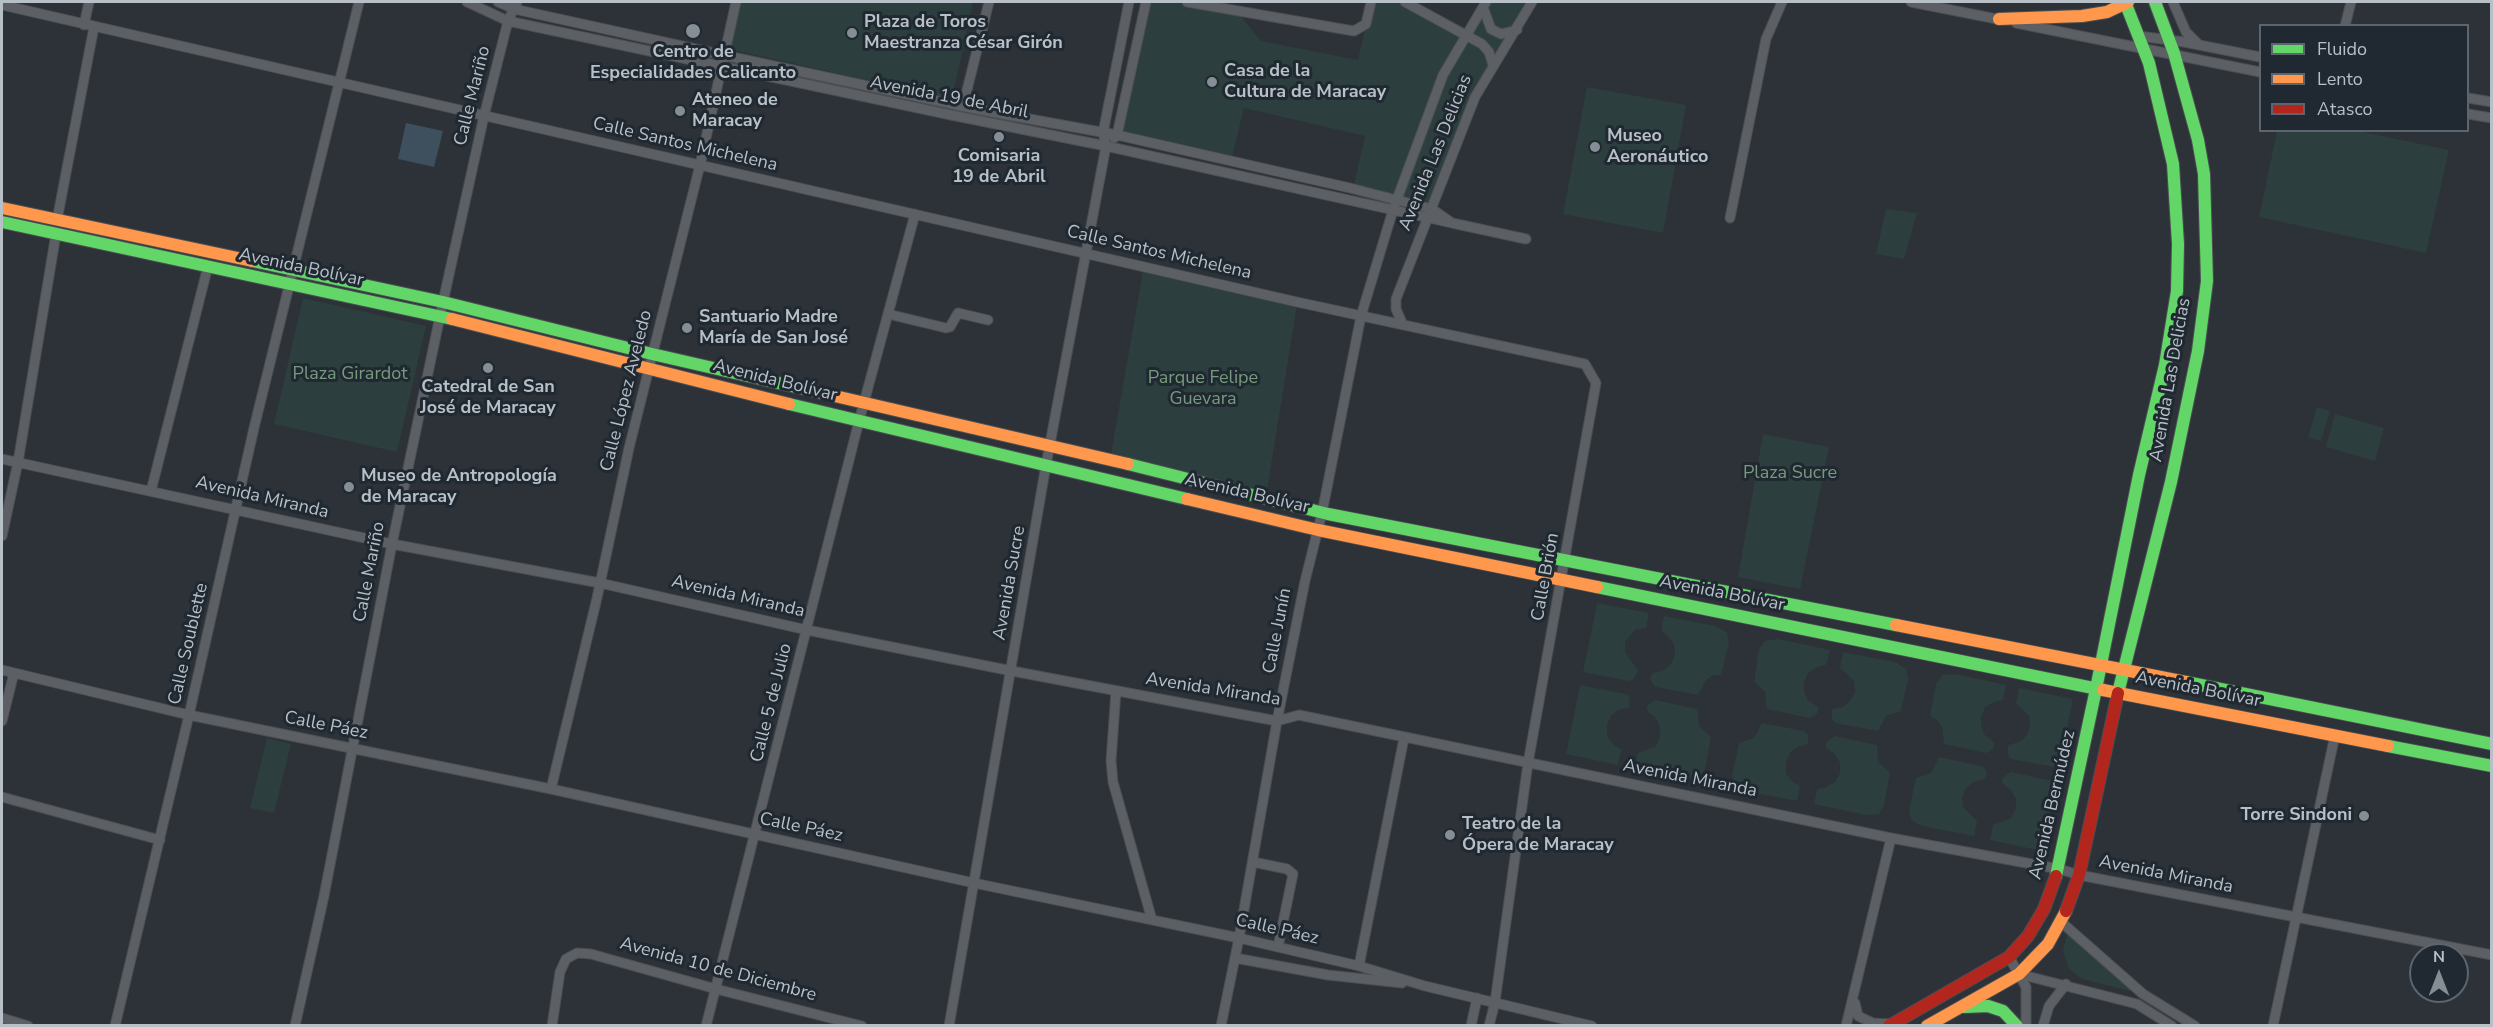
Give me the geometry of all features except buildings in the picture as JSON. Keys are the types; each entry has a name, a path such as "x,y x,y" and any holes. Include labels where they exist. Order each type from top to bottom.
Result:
{"main road":[{"path":"1999,19 2082,16 2107,12 2126,2"},
{"name":"Avenida Las Delicias","path":"2096,688 2139,476 2165,365 2177,291 2178,244 2173,164 2165,124 2141,42 2126,2"},
{"name":"Avenida Las Delicias","path":"2118,693 2171,482 2198,351 2207,281 2204,174 2198,140 2174,53 2155,2"},
{"name":"Avenida Bolívar","path":"2,208 443,302 652,354 1050,445 1322,513 2492,744"},
{"name":"Avenida Bolívar","path":"2,222 440,316 860,421 1318,530 2118,693 2492,766"},
{"name":"Avenida Bermúdez","path":"1890,1025 2009,957 2028,936 2053,888 2059,869 2096,688"},
{"path":"1927,1026 2019,974 2038,956 2060,921 2079,875 2118,693"},
{"path":"1960,1007 1988,1006 2003,1011 2017,1026"}],"street":[{"path":"57,220 89,26 89,2"},
{"name":"Calle Soublette","path":"115,1026 293,269 359,2"},
{"name":"Avenida 19 de Abril","path":"467,2 508,21 720,68 1106,146 1526,239"},
{"name":"Avenida 19 de Abril","path":"498,2 723,55 963,106 1117,135 1397,199 1432,209 1452,223"},
{"name":"Calle López Aveledo","path":"551,789 652,354 700,165 736,2"},
{"path":"963,106 989,2"},
{"name":"Avenida Sucre","path":"949,1026 1046,465 1106,146 1103,133 1129,2"},
{"path":"1106,146 1117,135 1146,2"},
{"path":"1187,2 1354,31 1366,24 1371,2"},
{"path":"1405,2 1467,34 1486,47 1493,65"},
{"name":"Avenida Las Delicias","path":"1403,325 1396,309 1396,299 1475,97 1532,2"},
{"path":"1730,218 1766,39 1782,2"},
{"path":"1911,2 2141,42 2174,53 2259,72"},
{"path":"2173,2 2186,32 2198,44"},
{"path":"2346,24 2351,2"},
{"path":"1485,4 1491,29 1501,34 1517,30"},
{"name":"Avenida Las Delicias","path":"1361,316 1393,210 1443,75 1485,4"},
{"name":"Calle Santos Michelena","path":"2,5 1361,316"},
{"name":"Calle Mariño","path":"295,1026 324,896 392,544 443,302 484,116 508,21 516,5"},
{"path":"2141,42 2169,40 2259,57"},
{"path":"2469,98 2492,102"},
{"path":"2469,114 2492,118"},
{"name":"Calle 5 de Julio","path":"706,1026 915,214"},
{"path":"2,536 18,462 56,234"},
{"path":"151,491 208,266"},
{"path":"888,314 946,327 950,327 958,313 988,320"},
{"name":"Calle Brión","path":"1361,316 1585,364 1596,383 1566,562 1528,763 1495,1002 1489,1026"},
{"name":"Calle Junín","path":"1221,1026 1236,958 1277,721 1305,581 1322,513 1361,316"},
{"name":"Avenida Miranda","path":"2,459 392,544 600,583 807,630 1012,671 1277,721 1299,715 1891,838 2059,869 2079,875 2492,956"},
{"name":"Calle Páez","path":"2,670 189,715 551,789 974,883 1239,938 1359,966 1425,986 1591,1025"},
{"path":"2,721 14,673"},
{"path":"1116,691 1111,761 1113,782 1152,920"},
{"path":"2273,1026 2335,735"},
{"path":"1359,966 1404,738"},
{"path":"2,797 160,840"},
{"path":"1846,1026 1891,838"},
{"path":"1253,862 1287,869 1293,874 1278,947"},
{"path":"2060,921 2143,994 2195,1026"},
{"name":"Avenida 10 de Diciembre","path":"552,1026 560,972 566,958 578,953 591,954 837,1022 862,1026"},
{"path":"2009,957 2026,987 2028,996 2026,1026"},
{"path":"1236,958 1328,975 1425,986"},
{"path":"2019,974 2066,984 2137,1004 2172,1026"},
{"path":"2043,1026 2049,1006 2066,984"},
{"path":"2137,1004 2143,994"},
{"path":"1471,1026 1477,998"},
{"path":"1854,1000 1857,1016 1873,1023 1890,1025"},
{"path":"2,1017 28,1026"}],"green space":[{"path":"740,2 973,2 952,99 729,49"},
{"path":"1146,2 1189,2 1235,9 1261,41 1358,60 1371,2 1407,2 1466,31 1484,2 1526,2 1471,96 1430,208 1353,189 1365,136 1244,108 1231,161 1117,135"},
{"path":"1587,87 1686,105 1663,233 1563,214"},
{"path":"2277,132 2363,132 2449,150 2426,253 2259,217"},
{"path":"1886,209 1917,213 1904,259 1876,254"},
{"name":"Parque Felipe Guevara","path":"1143,271 1297,305 1267,490 1205,478 1111,454"},
{"name":"Plaza Girardot","path":"303,298 426,326 397,452 274,424"},
{"path":"2317,407 2330,411 2321,441 2308,437"},
{"path":"2335,414 2384,428 2375,461 2326,447"},
{"name":"Plaza Sucre","path":"1763,434 1829,447 1800,589 1738,577"},
{"path":"1597,603 1649,613 1646,628 1635,630 1625,642 1625,652 1638,670 1634,679 1629,681 1583,672"},
{"path":"1664,616 1715,626 1727,632 1729,643 1721,675 1714,675 1706,680 1698,695 1656,687 1652,683 1650,678 1653,673 1664,670 1671,664 1675,655 1674,645 1661,631"},
{"path":"1778,639 1830,650 1826,665 1817,667 1808,673 1804,682 1804,692 1808,700 1818,707 1818,712 1814,716 1809,718 1767,709 1765,692 1754,682 1759,649 1765,641"},
{"path":"1843,652 1895,662 1906,669 1908,679 1901,711 1886,716 1878,731 1835,723 1832,719 1832,709 1843,707 1851,700 1855,692 1854,681 1840,668"},
{"path":"1955,674 2006,685 2003,700 1985,707 1981,717 1981,726 1985,735 1994,742 1991,751 1986,753 1944,744 1942,727 1930,716 1936,684 1942,675"},
{"path":"1580,685 1626,694 1630,698 1629,708 1618,710 1611,716 1607,725 1607,736 1621,749 1618,765 1566,754"},
{"path":"2019,688 2073,699 2062,752 2054,767 2011,759 2008,755 2008,745 2019,742 2026,736 2030,727 2030,717 2016,703"},
{"path":"1655,700 1697,709 1699,726 1711,737 1705,769 1699,778 1686,779 1634,768 1638,753 1656,746 1660,736 1660,727 1656,718 1647,711 1647,706"},
{"path":"1762,723 1804,731 1808,735 1808,744 1797,747 1790,753 1786,762 1786,773 1800,786 1797,801 1745,791 1734,785 1732,775 1739,743 1754,738"},
{"path":"1835,736 1877,745 1878,762 1890,773 1884,805 1879,814 1866,815 1814,804 1817,789 1835,782 1840,773 1840,763 1835,754 1826,748 1826,742"},
{"path":"267,738 291,744 274,813 250,808"},
{"path":"1939,757 1981,766 1985,769 1987,774 1985,779 1974,782 1966,788 1962,797 1963,807 1977,821 1974,836 1922,826 1911,820 1909,810 1916,778 1931,773"},
{"path":"2011,772 2053,781 2054,798 2042,851 1990,840 1993,825 2011,818 2016,808 2016,799 2011,790 2002,783 2002,778"},
{"path":"2068,931 2134,992 2082,979 2069,969 2063,951"}],"water":[{"path":"406,123 443,131 434,167 398,159"}],"traffic: fast":[{"path":"2096,689 2139,475 2165,365 2177,291 2178,244 2173,164 2149,63 2125,2"},
{"path":"2118,693 2171,482 2198,351 2207,281 2204,174 2198,140 2174,53 2155,2"},
{"path":"2,222 452,319"},
{"path":"252,261 443,302 809,390"},
{"path":"789,404 1187,499"},
{"path":"1128,464 1328,514 1896,625"},
{"path":"1597,587 2103,690"},
{"path":"2186,682 2492,744"},
{"path":"2056,876 2096,689"},
{"path":"2388,746 2492,766"},
{"path":"1964,1007 1988,1006 2003,1011 2017,1026"}],"traffic: slow":[{"path":"1999,19 2082,16 2107,12 2128,2"},
{"path":"2,208 252,261"},
{"path":"452,319 789,404"},
{"path":"809,390 1128,464"},
{"path":"1187,499 1318,530 1597,587"},
{"path":"1896,625 2186,682"},
{"path":"2103,690 2388,746"},
{"path":"1927,1026 2019,974 2048,944 2066,911"}],"traffic: jam":[{"path":"2066,911 2079,875 2118,693"},
{"path":"1889,1026 2009,957 2028,936 2044,909 2056,876"}],"place":[{"name":"Centro de Especialidades Calicanto","path":"693,31"},
{"name":"Plaza de Toros Maestranza César Girón","path":"852,33"},
{"name":"Casa de la Cultura de Maracay","path":"1212,82"},
{"name":"Ateneo de Maracay","path":"680,111"},
{"name":"Comisaria 19 de Abril","path":"999,137"},
{"name":"Museo Aeronáutico","path":"1595,147"},
{"name":"Santuario Madre María de San José","path":"687,328"},
{"name":"Catedral de San José de Maracay","path":"488,368"},
{"name":"Museo de Antropología de Maracay","path":"349,487"},
{"name":"Torre Sindoni","path":"2364,816"},
{"name":"Teatro de la Ópera de Maracay","path":"1450,835"}]}
